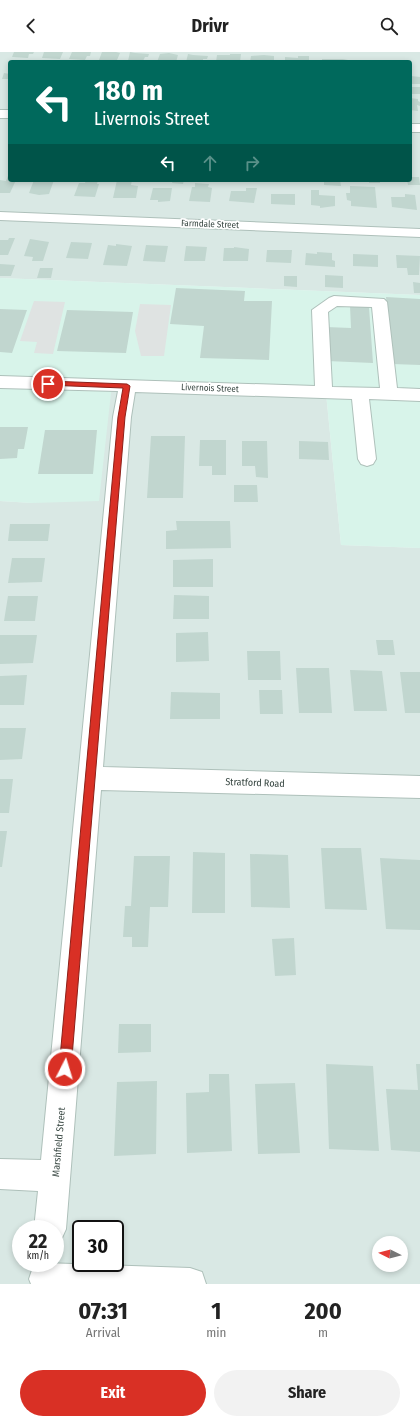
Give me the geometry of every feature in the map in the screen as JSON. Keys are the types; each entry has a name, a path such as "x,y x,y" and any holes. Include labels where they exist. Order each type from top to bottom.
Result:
{"street":[{"name":"Farmdale Street","path":"0,216 420,233"},
{"path":"324,392 320,310 334,300 379,302 389,394"},
{"name":"Livernois Street","path":"0,382 420,395"},
{"name":"Marshfield Street","path":"51,1220 122,417 127,386"},
{"path":"360,393 367,460"},
{"name":"Stratford Road","path":"91,778 420,787"},
{"path":"0,1174 55,1176"},
{"path":"46,1275 190,1284"}],"shaded area":[{"path":"0,52 420,52 420,295 0,278"},
{"path":"0,278 420,295 420,548 341,545 326,393 112,384 99,501 32,503 0,501"},
{"path":"34,301 65,302 53,354 34,353 37,342 20,341"},
{"path":"140,304 171,305 164,356 141,356 135,331"},
{"path":"112,384 326,393 341,545 420,548 420,1284 0,1284 0,501 32,503"}],"building":[{"path":"14,52 34,52 33,54 29,54 28,58 12,57"},
{"path":"44,52 63,52 60,59 42,58"},
{"path":"72,52 91,52 90,56 87,56 85,60 69,59"},
{"path":"102,52 120,53 117,60 99,60"},
{"path":"130,52 149,54 148,57 145,57 144,60 128,60"},
{"path":"169,53 178,55 177,60 158,60 160,54"},
{"path":"188,54 208,56 207,59 203,60 186,60"},
{"path":"241,54 240,60 216,60 217,55"},
{"path":"251,56 274,56 274,60 250,60"},
{"path":"298,56 309,56 309,60 285,60 285,57 298,58"},
{"path":"343,59 348,60 322,60"},
{"path":"4,73 8,74 8,79 2,79"},
{"path":"412,76 420,77 420,84 412,84"},
{"path":"412,87 420,87 420,94 412,94"},
{"path":"412,98 418,99 420,102 420,106 417,105 418,111 412,110"},
{"path":"8,176 8,182 15,182 10,193 0,193 0,180 6,181"},
{"path":"412,177 419,177 420,185 408,185 407,182 412,182"},
{"path":"33,182 53,182 49,194 39,195 29,193"},
{"path":"98,182 97,184 99,184 95,197 74,196 79,183"},
{"path":"117,182 132,182 131,185 138,186 136,198 113,198"},
{"path":"172,182 184,182 183,184"},
{"path":"324,182 340,182 341,186 324,185"},
{"path":"369,182 380,182 380,183"},
{"path":"195,183 209,184 208,187 212,188 210,202 189,201 192,187 195,187"},
{"path":"350,186 375,187 377,208 351,206 351,201 347,200 346,193 350,193"},
{"path":"153,188 172,188 170,201 158,202 158,200 150,200"},
{"path":"246,188 257,188 254,203 229,201 231,191 246,191"},
{"path":"311,190 319,190 319,195 335,196 335,206 320,208 320,206 311,205"},
{"path":"271,194 295,194 295,205 271,204"},
{"path":"405,194 415,195 417,210 392,207 391,197 405,197"},
{"path":"9,238 15,238 8,255 0,255 0,240 8,240"},
{"path":"30,239 49,242 43,261 32,261 33,257 24,256"},
{"path":"71,242 92,243 88,259 66,258"},
{"path":"116,244 132,246 127,266 103,265 108,245 116,246"},
{"path":"146,245 168,246 165,262 143,261"},
{"path":"186,246 207,247 205,261 184,261"},
{"path":"234,247 249,249 248,261 223,261 224,248"},
{"path":"267,250 292,250 291,263 266,262"},
{"path":"317,252 332,253 332,260 335,261 335,267 305,265 306,253 317,254"},
{"path":"353,254 378,255 378,267 353,266"},
{"path":"396,255 420,256 419,275 408,275 407,268 397,268"},
{"path":"0,264 15,265 11,276 0,276"},
{"path":"40,268 53,268 51,278 37,278"},
{"path":"325,275 343,276 343,288 325,287"},
{"path":"284,276 297,276 297,287 284,286"},
{"path":"413,282 420,283 420,293 414,293"},
{"path":"176,288 245,291 244,301 272,301 269,360 200,358 204,326 170,324"},
{"path":"386,297 420,299 420,365 392,364"},
{"path":"350,306 369,307 373,363 327,361 326,327 351,328"},
{"path":"0,309 27,310 12,353 0,352"},
{"path":"67,310 133,312 126,353 57,351"},
{"path":"0,427 28,427 24,449 18,449 17,458 0,459"},
{"path":"45,430 97,430 93,474 38,474"},
{"path":"151,436 185,436 183,498 147,498"},
{"path":"200,440 226,440 226,475 212,475 212,466 199,466"},
{"path":"242,441 267,441 268,478 256,477 255,466 242,466"},
{"path":"299,441 328,442 329,460 299,459"},
{"path":"234,485 257,485 258,502 234,502"},
{"path":"176,521 230,521 231,548 166,549 166,531 177,530"},
{"path":"10,524 50,524 48,541 8,541"},
{"path":"12,558 45,558 42,582 8,583"},
{"path":"213,559 213,587 173,587 173,560"},
{"path":"174,595 209,596 209,619 173,619"},
{"path":"8,596 38,596 35,621 4,621"},
{"path":"208,632 209,661 176,662 176,633"},
{"path":"0,635 37,635 33,663 0,664"},
{"path":"376,640 393,640 395,655 378,655"},
{"path":"247,651 280,651 281,680 248,680"},
{"path":"296,668 329,668 332,713 299,713"},
{"path":"350,670 382,671 387,711 354,711"},
{"path":"400,672 420,672 420,713 405,713"},
{"path":"27,675 24,705 0,705 0,676"},
{"path":"259,690 282,690 283,714 260,714"},
{"path":"171,692 220,693 220,719 170,719"},
{"path":"0,728 26,728 22,759 0,760"},
{"path":"0,779 13,779 9,813 0,813"},
{"path":"0,831 7,831 2,867 0,867"},
{"path":"321,848 361,848 367,910 325,909"},
{"path":"193,852 225,853 225,913 192,913"},
{"path":"250,854 288,855 290,908 251,907"},
{"path":"134,856 170,856 168,907 150,907 148,947 132,947 132,937 123,937 125,906 131,906"},
{"path":"380,858 420,860 420,930 386,929"},
{"path":"294,938 296,975 275,976 272,939"},
{"path":"119,1024 151,1024 151,1052 118,1053"},
{"path":"326,1064 373,1066 379,1151 329,1149"},
{"path":"416,1064 420,1064 420,1152 391,1150 386,1089 418,1090"},
{"path":"209,1074 229,1074 232,1151 187,1153 186,1093 209,1092"},
{"path":"157,1081 156,1154 114,1156 117,1082"},
{"path":"295,1083 300,1153 258,1154 255,1084"}],"route":[{"path":"48,384 127,386 122,417 65,1069"}]}
